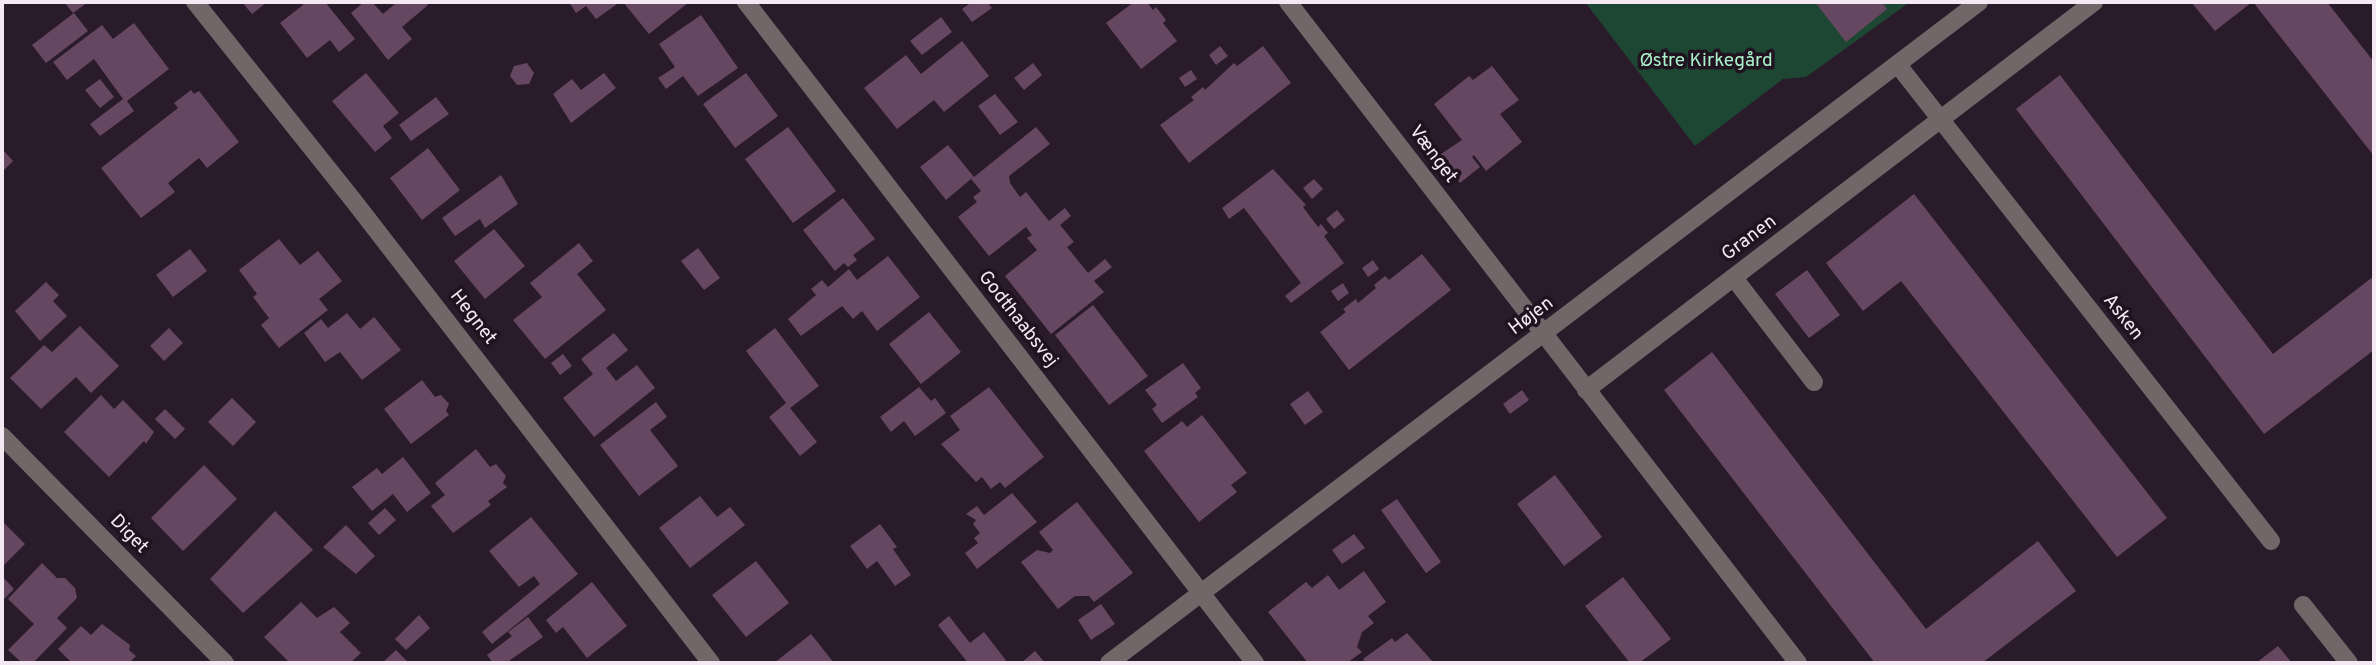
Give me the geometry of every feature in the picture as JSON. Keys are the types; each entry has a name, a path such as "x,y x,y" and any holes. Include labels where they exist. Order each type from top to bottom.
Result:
{"street":[{"name":"Hegnet","path":"195,2 353,200 711,663"},
{"name":"Godthaabsvej","path":"746,2 1255,663"},
{"name":"Vænget","path":"1288,2 1543,335"},
{"name":"Højen","path":"1109,663 1979,2"},
{"path":"1940,121 2094,2"},
{"name":"Asken","path":"1898,65 2271,541"},
{"name":"Granen","path":"1586,390 1940,121"},
{"path":"1734,278 1814,383"},
{"path":"1543,335 1798,663"},
{"name":"Diget","path":"2,436 225,663"},
{"path":"2303,605 2349,663"}],"green space":[{"name":"Østre Kirkegård","path":"1585,2 1910,2 1806,77 1783,79 1695,146"}],"building":[{"path":"64,2 88,2 73,13"},
{"path":"242,2 267,2 252,14"},
{"path":"301,2 325,2 355,39 339,52 330,40 307,58 280,23 303,5"},
{"path":"364,2 372,2 383,14 397,2 426,2 428,5 402,27 412,39 388,60 351,13"},
{"path":"569,2 620,2 596,19 586,6 576,13"},
{"path":"623,2 689,2 649,34"},
{"path":"972,2 987,2 992,8 972,22 962,9"},
{"path":"1134,2 1147,2 1153,10 1156,7 1166,20 1163,23 1177,41 1141,69 1106,23"},
{"path":"1815,2 1882,2 1887,9 1846,42"},
{"path":"2191,2 2252,2 2215,31"},
{"path":"2253,2 2327,2 2374,62 2374,156"},
{"path":"74,13 88,31 46,63 32,45"},
{"path":"701,15 738,68 698,96 683,76 666,89 658,78 675,67 659,44"},
{"path":"941,17 952,32 922,55 910,41"},
{"path":"134,23 169,69 127,101 134,111 100,136 90,124 123,99 94,59 67,80 53,62 102,25 113,39"},
{"path":"962,41 989,76 944,112 934,100 897,129 864,88 906,55 921,74"},
{"path":"1220,46 1228,56 1216,65 1209,55"},
{"path":"1263,46 1291,83 1189,163 1160,125 1194,100 1191,97 1203,87 1205,90 1234,63 1237,66"},
{"path":"527,63 534,73 529,84 517,85 510,76 514,66"},
{"path":"1033,63 1042,75 1024,90 1014,78"},
{"path":"1492,66 1519,100 1500,114 1522,142 1486,171 1474,155 1472,157 1480,167 1460,183 1438,156 1462,140 1434,104 1469,76 1473,80"},
{"path":"1191,70 1197,79 1185,87 1179,78"},
{"path":"366,73 399,113 383,126 392,138 375,152 332,101"},
{"path":"604,73 616,88 571,123 553,94 572,79 581,90"},
{"path":"746,73 778,116 735,148 703,104"},
{"path":"2060,75 2273,354 2374,276 2374,350 2264,434 2016,109"},
{"path":"100,79 114,97 100,108 85,90"},
{"path":"191,90 194,94 199,91 239,142 207,168 199,158 168,183 175,192 141,218 101,168 178,108 174,103"},
{"path":"995,94 1018,122 1000,135 978,106"},
{"path":"436,97 449,114 411,141 399,125"},
{"path":"788,127 836,191 793,223 745,159"},
{"path":"1036,127 1050,144 1009,176 1010,183 1020,197 1026,192 1049,221 1065,208 1071,216 1060,225 1074,242 1067,247 1088,273 1105,259 1112,267 1094,281 1104,292 1051,334 1005,276 1037,250 1027,238 1032,235 1026,227 989,256 958,217 977,202 973,197 981,191 971,179 946,200 920,167 948,145 974,177"},
{"path":"428,148 460,190 422,220 390,178"},
{"path":"2,149 13,161 2,172"},
{"path":"1273,169 1306,205 1303,207 1318,227 1321,224 1328,233 1324,236 1344,263 1291,303 1285,296 1301,283 1244,208 1229,219 1222,208"},
{"path":"501,175 518,204 485,228 480,219 455,236 442,218"},
{"path":"1314,179 1323,189 1312,199 1303,188"},
{"path":"1914,194 2167,518 2117,557 1901,281 1863,311 1826,263"},
{"path":"843,198 875,239 853,255 857,260 848,267 844,263 835,271 803,230"},
{"path":"1337,210 1345,220 1334,229 1326,219"},
{"path":"494,229 525,266 485,299 454,261"},
{"path":"279,239 300,265 318,251 342,281 319,299 328,310 279,348 261,325 269,318 253,297 257,294 239,270"},
{"path":"579,243 593,261 577,274 606,310 545,359 513,320 542,297 530,283"},
{"path":"698,248 720,278 704,290 681,261"},
{"path":"190,249 207,271 173,297 156,275"},
{"path":"1422,254 1451,290 1349,370 1320,332 1346,312 1343,309 1356,299 1358,303 1376,288 1374,285 1385,276 1389,280"},
{"path":"888,256 920,297 877,331 862,311 853,319 842,306 801,336 788,319 816,295 811,289 822,280 828,287 849,269 857,280"},
{"path":"1373,260 1379,269 1368,277 1362,268"},
{"path":"1807,270 1840,315 1809,338 1775,294"},
{"path":"46,282 59,295 53,301 67,316 40,341 15,311"},
{"path":"1343,283 1349,293 1338,301 1331,291"},
{"path":"1093,305 1148,376 1109,405 1055,335"},
{"path":"929,312 961,352 921,384 889,344"},
{"path":"347,313 360,329 374,317 401,350 362,380 340,352 325,362 304,333 321,319 328,328"},
{"path":"80,326 119,366 91,393 76,377 41,409 10,378 44,345 52,352"},
{"path":"169,328 183,343 164,361 150,346"},
{"path":"775,328 819,386 790,408 746,351"},
{"path":"614,333 628,350 606,368 616,381 637,365 655,388 594,437 563,398 593,374 581,359"},
{"path":"1712,352 1926,629 2038,541 2076,591 1982,663 1875,663 1664,390"},
{"path":"563,354 572,366 560,375 551,363"},
{"path":"1183,363 1201,388 1195,393 1198,397 1162,423 1152,409 1157,405 1145,390"},
{"path":"422,380 435,397 441,395 449,404 446,411 449,415 411,444 384,409"},
{"path":"919,387 931,401 935,398 946,413 915,436 904,421 891,432 880,417"},
{"path":"989,387 1044,457 1005,488 1000,482 991,489 982,477 976,482 941,444 960,430 950,416"},
{"path":"1522,390 1529,400 1510,414 1503,404"},
{"path":"1308,391 1323,412 1305,425 1290,404"},
{"path":"101,395 114,409 123,400 154,432 146,444 144,441 109,477 64,432"},
{"path":"232,398 256,422 233,446 208,422"},
{"path":"656,402 667,417 650,430 678,466 639,496 600,445"},
{"path":"786,403 817,442 800,456 769,417"},
{"path":"165,409 185,429 175,439 155,419"},
{"path":"1202,415 1247,473 1231,485 1237,492 1199,522 1144,451 1182,421 1187,427"},
{"path":"476,449 490,467 496,464 506,476 503,483 507,487 488,501 491,505 453,533 431,506 445,495 435,483"},
{"path":"403,457 431,493 407,512 393,494 372,511 352,487 377,468 382,474"},
{"path":"204,465 237,499 183,551 151,518"},
{"path":"1555,475 1602,537 1564,566 1517,504"},
{"path":"1012,493 1037,522 977,569 965,553 978,543 974,538 980,533 973,524 976,520 966,514 977,506 984,515"},
{"path":"700,496 717,517 730,507 745,525 690,568 659,528"},
{"path":"1397,499 1441,562 1426,573 1381,510"},
{"path":"1077,502 1133,573 1094,602 1089,596 1075,596 1058,609 1021,562 1037,550 1050,553 1053,550 1039,532"},
{"path":"385,508 396,520 379,535 368,523"},
{"path":"275,511 313,550 243,613 210,579"},
{"path":"531,517 578,574 492,644 482,632 540,584 534,576 519,587 489,551"},
{"path":"2,521 25,544 4,565 2,563"},
{"path":"880,524 897,547 893,549 911,575 895,586 877,561 867,569 850,546"},
{"path":"346,525 375,556 356,574 323,547"},
{"path":"1354,534 1365,548 1342,564 1332,550"},
{"path":"756,561 789,603 746,637 712,595"},
{"path":"42,563 57,578 65,578 75,588 77,598 57,618 67,628 33,663 22,663 8,650 34,624 8,599"},
{"path":"1364,571 1386,602 1368,616 1374,623 1362,632 1357,647 1362,652 1347,663 1308,663 1268,612 1306,582 1312,588 1328,575 1339,590"},
{"path":"2,576 14,589 2,601"},
{"path":"1623,577 1671,639 1639,663 1630,663 1585,606"},
{"path":"592,582 627,626 587,658 563,627 556,633 546,620"},
{"path":"301,602 317,618 334,607 350,623 340,632 361,653 350,663 290,663 264,637"},
{"path":"1101,604 1115,624 1091,640 1078,620"},
{"path":"419,615 430,628 406,650 395,639"},
{"path":"949,616 970,643 984,632 1008,663 968,663 938,625"},
{"path":"528,617 543,637 506,663 493,663 487,655 512,636 508,632"},
{"path":"102,624 130,645 129,650 136,656 129,663 72,663 58,649 81,626 91,635"},
{"path":"1407,633 1433,662 1366,663 1363,659 1392,638 1395,642"},
{"path":"811,634 834,663 774,663"},
{"path":"2278,646 2292,663 2256,663"},
{"path":"396,650 407,661 382,663"},
{"path":"1035,651 1045,663 1021,663"}]}
